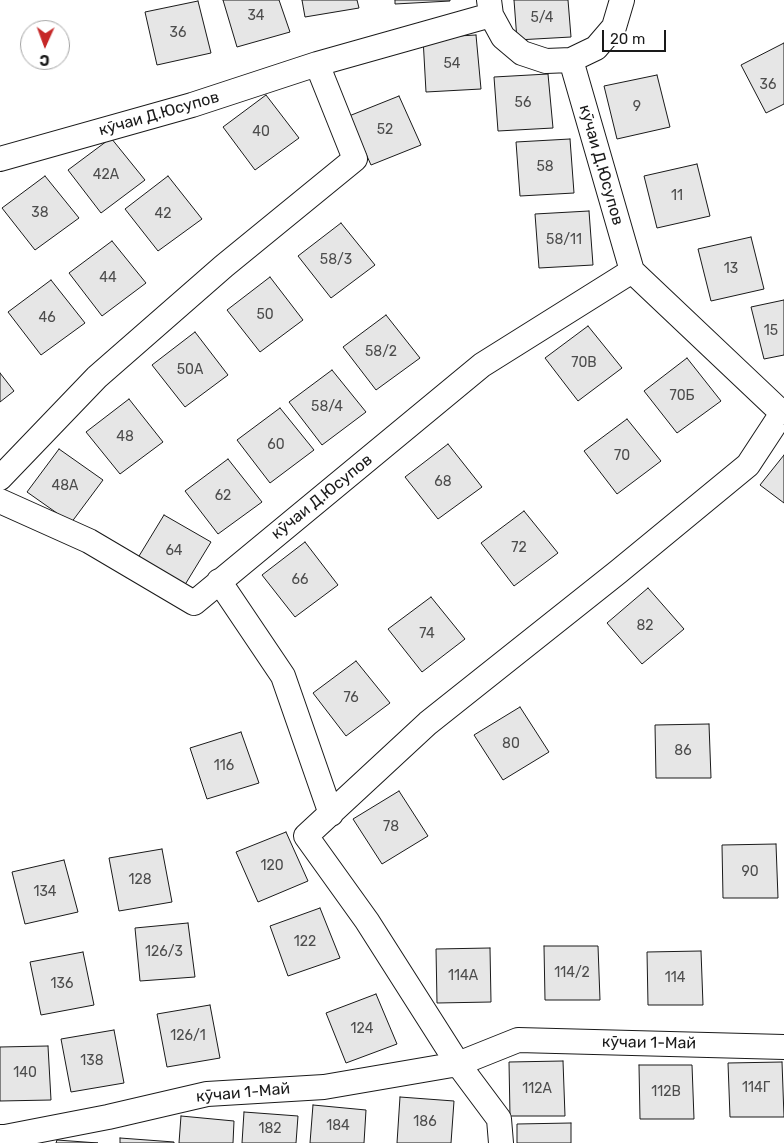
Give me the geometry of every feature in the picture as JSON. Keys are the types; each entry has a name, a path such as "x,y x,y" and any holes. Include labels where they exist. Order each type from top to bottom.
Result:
{"street":[{"path":"490,7 503,37 522,53 546,61 571,60 596,48 614,27 622,0"},
{"name":"кӯчаи Д.Юсупов","path":"0,160 192,105 490,7"},
{"name":"кӯчаи Д.Юсупов","path":"0,502 89,541 194,603 482,365 632,271 571,60"},
{"path":"0,478 97,377 224,266 356,159 317,64"},
{"path":"501,1143 499,1119 458,1064 367,921 306,836 428,723 618,572 748,464 783,412 632,271"},
{"path":"220,582 283,676 331,814"},
{"name":"кӯчаи 1-Май","path":"0,1137 108,1117 207,1094 324,1087 458,1064 518,1040 784,1047"}],"building":[{"path":"223,0 279,0 290,32 237,47"},
{"path":"302,0 357,0 359,8 305,17"},
{"path":"395,0 450,0 450,1 395,4"},
{"path":"514,0 568,0 571,37 517,40"},
{"path":"198,1 211,53 157,65 145,12"},
{"path":"476,35 481,89 426,92 423,38"},
{"path":"784,43 784,104 766,113 741,65"},
{"path":"548,74 553,128 498,131 494,77"},
{"path":"657,75 670,127 617,139 604,86"},
{"path":"266,95 299,138 255,170 223,127"},
{"path":"399,96 421,145 371,165 349,116"},
{"path":"111,138 145,180 101,213 68,170"},
{"path":"570,139 574,193 520,196 516,142"},
{"path":"697,164 710,216 657,228 644,176"},
{"path":"45,176 79,218 35,250 2,208"},
{"path":"168,176 202,219 158,251 125,209"},
{"path":"589,211 593,265 539,268 535,214"},
{"path":"341,223 375,265 331,298 298,256"},
{"path":"751,237 764,289 711,301 698,249"},
{"path":"112,241 146,283 102,316 69,273"},
{"path":"270,277 303,320 260,352 227,310"},
{"path":"51,280 85,323 41,355 8,312"},
{"path":"784,300 784,355 764,359 751,307"},
{"path":"386,315 420,358 376,390 343,347"},
{"path":"588,326 622,368 578,401 545,358"},
{"path":"195,332 228,375 185,407 152,365"},
{"path":"687,358 721,401 677,433 644,391"},
{"path":"332,370 366,412 322,445 289,402"},
{"path":"0,373 14,391 0,402"},
{"path":"129,399 163,442 120,474 86,432"},
{"path":"280,408 314,450 270,483 237,440"},
{"path":"627,419 661,461 617,494 584,451"},
{"path":"448,444 482,487 438,519 405,477"},
{"path":"59,449 103,480 71,523 27,492"},
{"path":"784,455 784,503 760,485"},
{"path":"228,459 262,502 218,534 185,491"},
{"path":"524,511 558,553 514,586 481,543"},
{"path":"164,515 211,542 183,588 136,561"},
{"path":"305,542 338,585 295,617 262,575"},
{"path":"648,588 684,629 642,664 607,623"},
{"path":"431,597 465,639 422,672 388,629"},
{"path":"356,661 390,703 346,736 313,693"},
{"path":"520,707 549,752 503,780 474,735"},
{"path":"709,724 711,778 656,778 655,725"},
{"path":"241,732 259,783 207,799 190,748"},
{"path":"399,791 428,836 382,864 353,819"},
{"path":"286,832 308,881 258,902 236,852"},
{"path":"776,844 778,898 723,898 722,845"},
{"path":"162,849 172,902 119,911 109,858"},
{"path":"64,860 78,912 25,924 12,872"},
{"path":"320,908 340,958 288,976 270,926"},
{"path":"188,923 195,977 140,981 135,928"},
{"path":"544,946 598,946 600,1000 545,1000"},
{"path":"490,948 491,1002 437,1003 436,949"},
{"path":"701,951 703,1005 648,1005 647,952"},
{"path":"83,952 94,1005 41,1015 30,962"},
{"path":"376,994 397,1044 346,1063 326,1013"},
{"path":"210,1005 220,1058 167,1067 157,1014"},
{"path":"114,1030 124,1083 71,1092 61,1039"},
{"path":"48,1046 51,1100 0,1101 0,1047"},
{"path":"563,1061 565,1116 510,1116 509,1062"},
{"path":"782,1062 784,1117 730,1117 728,1063"},
{"path":"639,1065 692,1065 694,1119 640,1119"},
{"path":"400,1097 454,1101 451,1143 397,1143"},
{"path":"313,1105 366,1110 364,1143 310,1143"},
{"path":"244,1112 298,1116 296,1143 242,1143"},
{"path":"181,1116 234,1121 233,1143 179,1143"},
{"path":"571,1123 571,1143 517,1143 517,1124"},
{"path":"120,1138 174,1142 174,1143 120,1143"},
{"path":"57,1140 98,1143 56,1143"}]}
